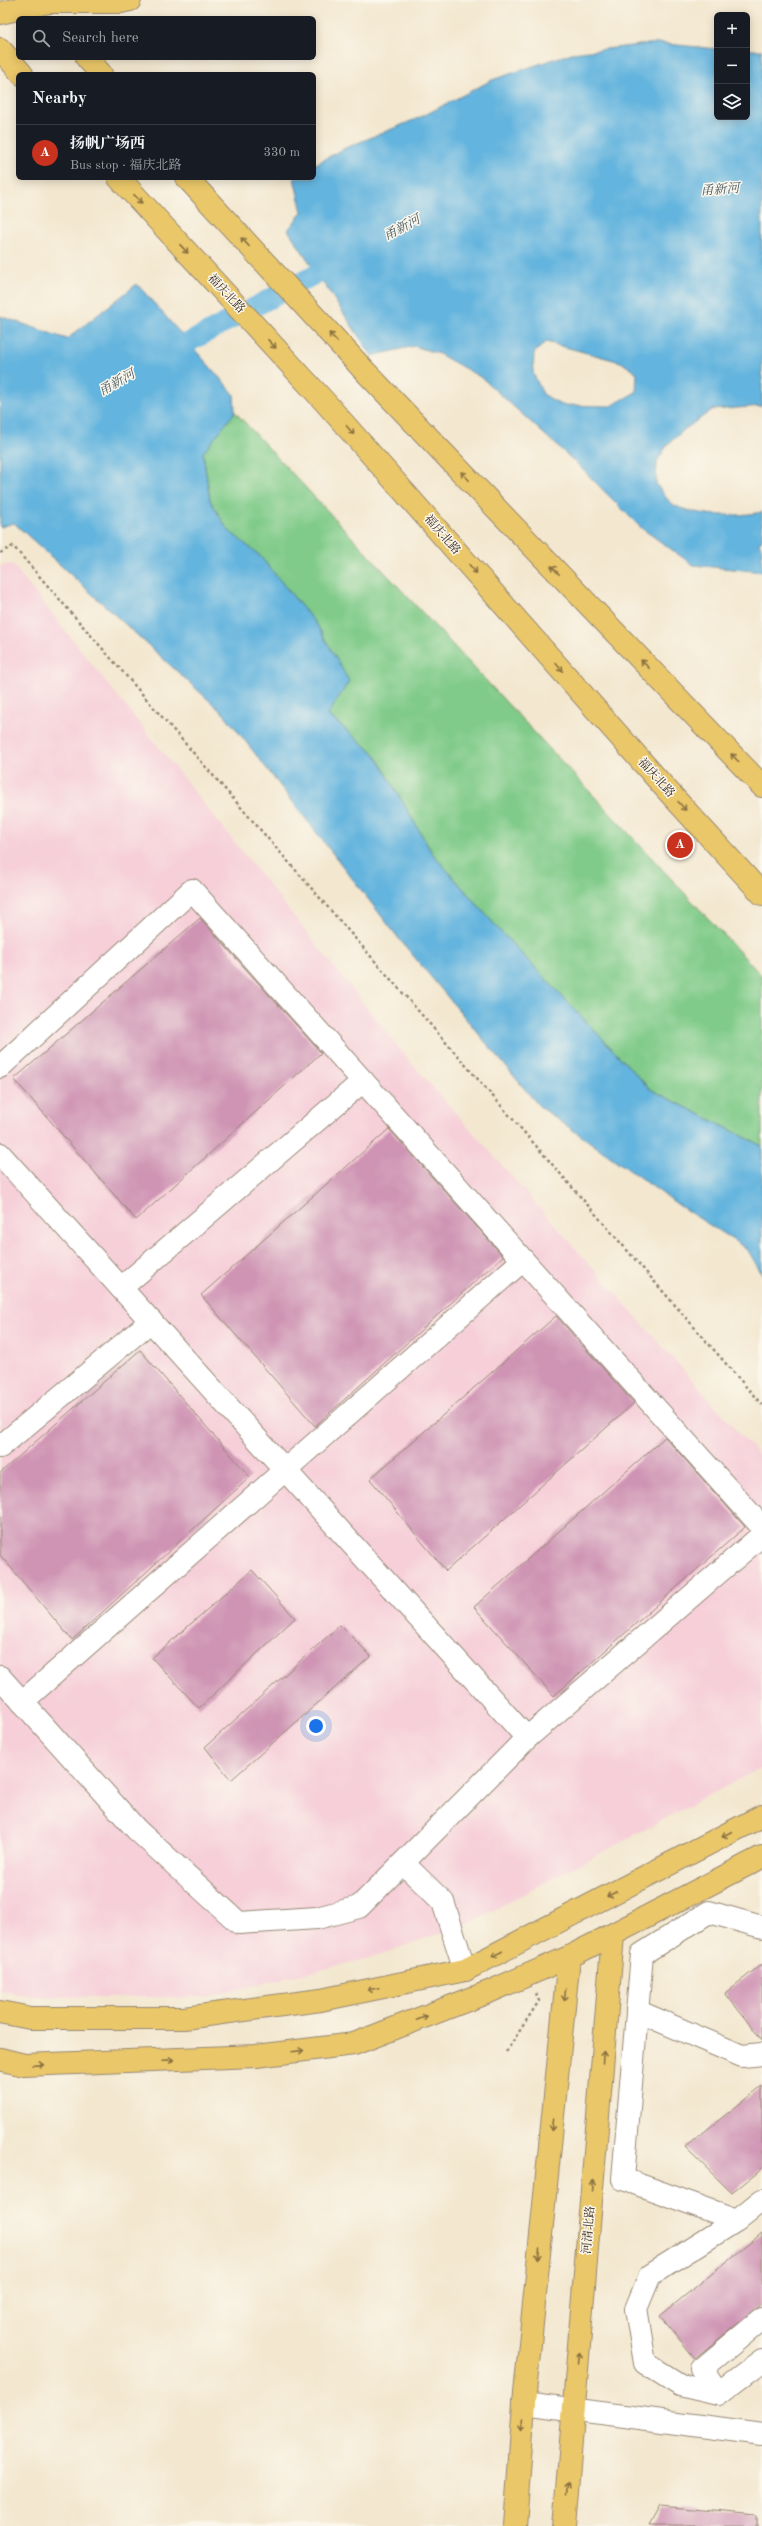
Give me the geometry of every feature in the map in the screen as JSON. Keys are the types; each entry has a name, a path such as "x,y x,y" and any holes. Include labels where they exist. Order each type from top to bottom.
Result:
{"main road":[{"path":"0,13 125,1"},
{"path":"99,16 125,1"},
{"path":"5,50 21,72"},
{"path":"89,60 99,72"},
{"name":"福庆北路","path":"121,180 324,400 666,789 762,894"},
{"path":"190,182 360,366 762,786"},
{"path":"0,2012 30,2018 184,2018 321,2000 465,1970 762,1816"},
{"path":"0,2059 24,2065 256,2056 354,2044 491,1991 569,1957 762,1858"},
{"name":"河清北路","path":"564,2526 575,2411 613,1935"},
{"path":"516,2526 524,2403 569,1957"}],"street":[{"path":"0,1067 192,890 762,1526"},
{"path":"121,1288 363,1081"},
{"path":"0,1154 527,1738"},
{"path":"22,1702 523,1260"},
{"path":"0,1447 151,1321"},
{"path":"0,1677 136,1829 239,1923 317,1918 359,1907 527,1738 762,1535"},
{"path":"403,1863 443,1902 465,1970"},
{"path":"737,2220 623,2179 637,2011 642,1954 709,1912 762,1927"},
{"path":"637,2011 742,2056 762,2054"},
{"path":"762,2200 737,2220 650,2275 636,2309 645,2363 680,2386 718,2394 762,2361"},
{"path":"718,2394 702,2369 762,2319"},
{"path":"746,2333 762,2356"},
{"path":"722,2352 742,2376"},
{"path":"524,2403 575,2411 762,2434"}],"path":[{"path":"0,553 13,546 762,1405"}],"shaded area":[{"path":"12,564 408,1059 762,1459 762,1767 469,1923 370,1958 206,1997 31,1997 0,1990 0,566"}],"green space":[{"path":"235,412 762,976 762,1146 650,1089 502,933 432,853 375,754 328,715 348,681 317,625 259,555 228,530 210,500 203,453 215,432"}],"water":[{"path":"657,43 714,49 714,120 750,120 750,50 762,50 762,406 712,410 685,429 668,444 657,461 656,484 667,499 674,505 694,512 718,515 741,515 762,512 762,540 759,543 762,549 762,572 693,565 640,527 575,462 482,378 439,354 414,346 372,356 288,230 302,212 294,180 316,180 316,164 343,149 421,117 492,80 572,53","holes":["546,342 621,362 637,373 636,392 611,406 561,405 543,394 533,373 534,353"]},
{"path":"137,284 234,394 235,412 203,453 210,500 228,530 259,555 317,625 349,681 328,715 375,754 432,853 502,933 650,1089 762,1146 762,1274 747,1249 680,1206 539,1106 400,940 225,715 14,523 0,527 0,316 67,339"}],"building":[{"path":"200,918 321,1053 136,1220 14,1079"},
{"path":"389,1129 503,1256 315,1426 201,1295"},
{"path":"556,1316 634,1403 446,1571 370,1479"},
{"path":"140,1350 250,1477 72,1640 0,1555 0,1473"},
{"path":"665,1437 745,1527 554,1696 474,1607"},
{"path":"252,1570 295,1618 199,1708 152,1658"},
{"path":"340,1625 371,1656 231,1780 205,1747"},
{"path":"762,1964 762,2040 725,1993"},
{"path":"762,2086 762,2169 732,2193 685,2147"},
{"path":"762,2233 762,2304 695,2358 660,2316"},
{"path":"660,2506 757,2515 757,2526 649,2526"}],"waterway":[{"name":"甬新河","path":"165,355 342,260"}],"place":[{"name":"扬帆广场西","path":"680,845"}]}
